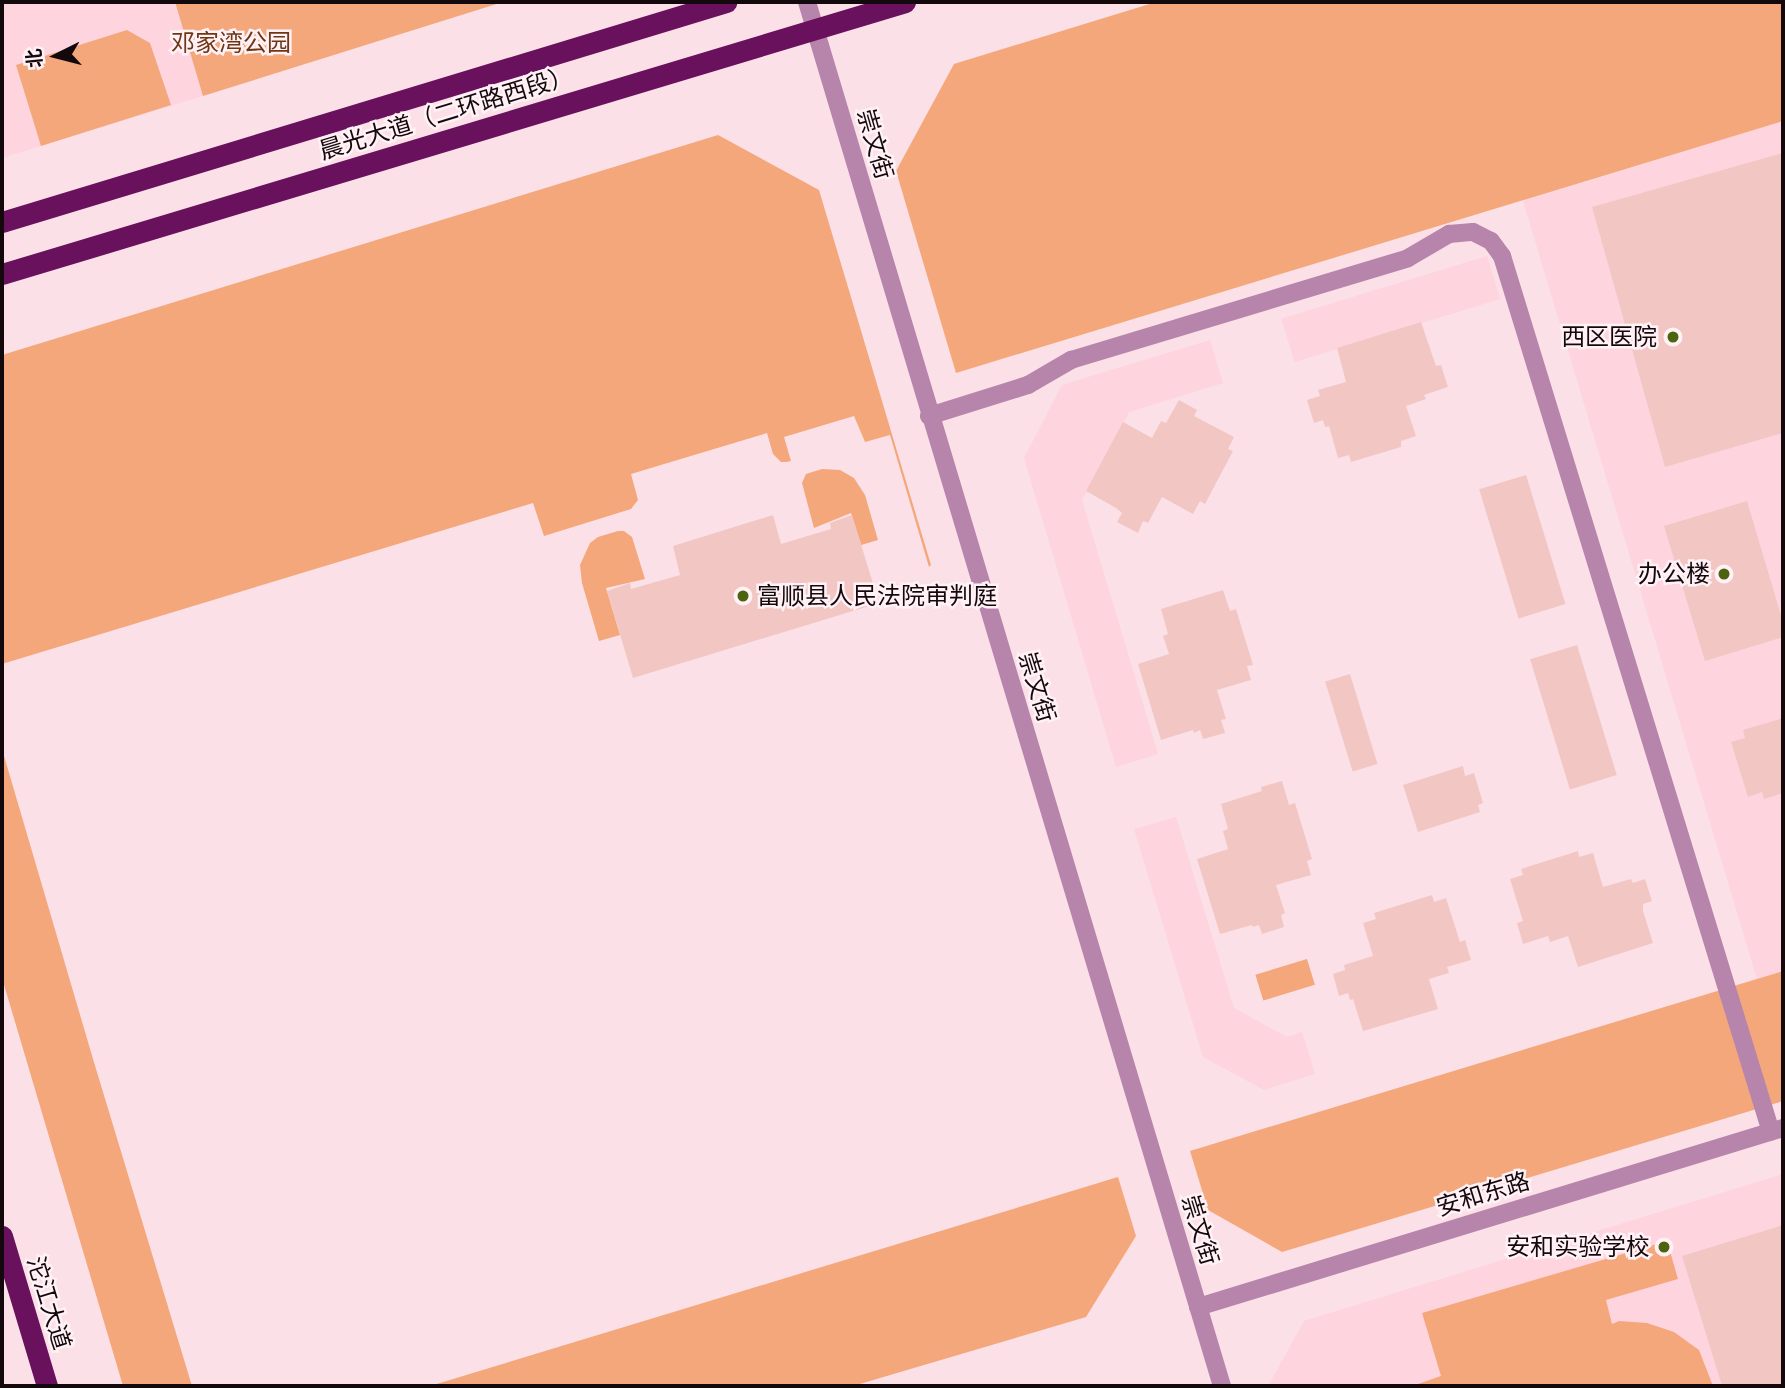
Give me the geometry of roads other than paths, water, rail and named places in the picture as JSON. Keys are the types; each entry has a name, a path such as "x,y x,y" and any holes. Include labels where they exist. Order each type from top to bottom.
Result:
{"highway":[{"name":"晨光大道（二环路西段）","path":"2,222 726,2"},
{"name":"晨光大道（二环路西段）","path":"2,274 905,2"},
{"name":"沱江大道","path":"2,1236 47,1386"}],"street":[{"name":"崇文街","path":"807,2 1222,1386"},
{"path":"929,415 1028,385 1071,360 1408,258 1448,234 1472,232 1491,241 1502,256 1777,1130"},
{"name":"安和东路","path":"1198,1307 1777,1130"}],"place":[{"name":"西区医院","path":"1673,337"},
{"name":"办公楼","path":"1724,574"},
{"name":"富顺县人民法院审判庭","path":"743,596"},
{"name":"安和实验学校","path":"1664,1247"}],"park label":[{"name":"邓家湾公园","path":"231,43"}]}
